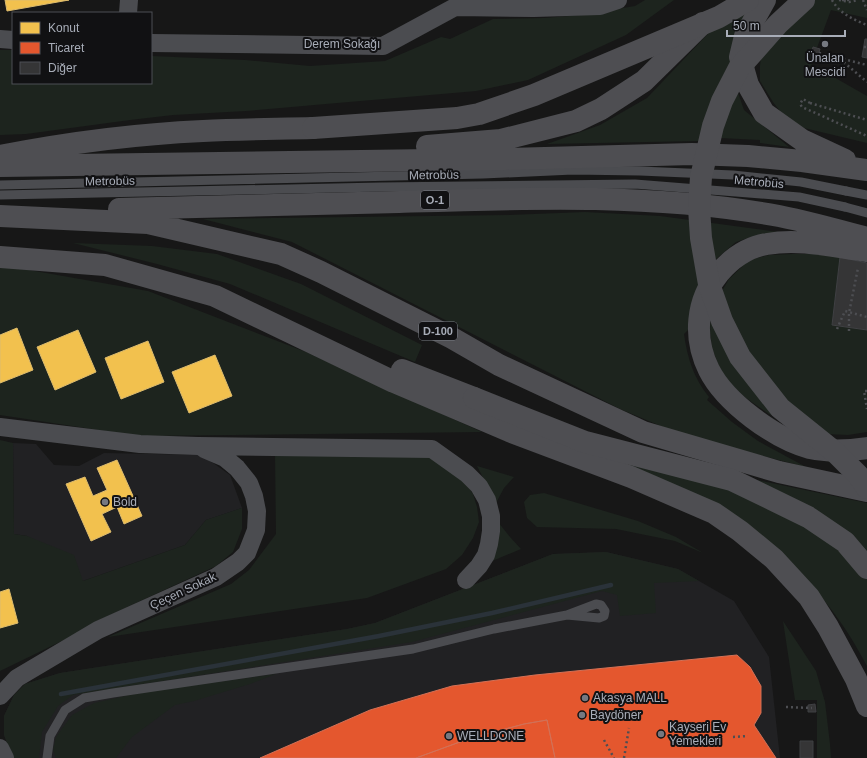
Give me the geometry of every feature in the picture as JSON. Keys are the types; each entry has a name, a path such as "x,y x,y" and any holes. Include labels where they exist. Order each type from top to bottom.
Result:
{"highway":[{"path":"267,163 350,148 440,146 501,140 576,121 601,109 644,81 727,0"},
{"path":"0,156 54,145 147,135 203,131 313,128 457,118 479,114 534,95 684,32 718,17 748,0"},
{"path":"765,0 745,36 740,58 748,85 764,113 802,140 867,170"},
{"path":"804,0 778,24 739,68 722,101 713,126 701,177 699,208 701,238 709,284 722,321 740,357 780,408 836,453 858,475 867,488"},
{"path":"0,166 504,159 692,154 802,160 867,170"},
{"name":"O-1","path":"0,213 475,199 653,201 698,205 778,216 816,224 867,238"},
{"name":"D-100","path":"0,216 148,223 281,254 321,272 438,331 499,365 643,432 779,472 867,491"},
{"path":"863,256 794,242 767,244 742,253 728,263 715,278 706,293 700,309 698,330 701,350 709,370 723,390 741,408 759,422 782,436 809,447 828,451 852,451 867,448"},
{"path":"0,257 106,265 215,296 585,442 732,480 808,517 845,542 867,568"},
{"path":"215,296 394,382 509,431 631,477 714,513 740,531 774,559 808,597 828,627 856,679 867,706"}],"street":[{"path":"128,12 129,0"},
{"name":"Derem Sokağı","path":"152,43 383,46 450,3 534,8 600,6 618,0"},
{"path":"0,39 12,40"},
{"path":"0,427 140,444 432,449 467,474 479,486 487,500 491,516 489,544 486,555 466,580"},
{"name":"Çeçen Sokak","path":"0,696 17,678 57,656 98,630 216,577 238,562 247,553 256,530 257,511 254,496 249,483 237,468 225,458 198,446"},
{"path":"244,476 245,461 249,451 258,447"},
{"path":"0,708 7,692 17,678"}],"lane":[{"name":"Metrobüs","path":"0,185 483,174 573,170 640,170 733,175 801,182 867,195"},
{"name":"Metrobüs","path":"0,195 635,184 799,197 867,213"},
{"path":"47,758 50,736 65,710 84,698 121,691 413,649 494,629 567,615"}],"path":[{"path":"832,0 843,13 853,20 867,25"},
{"path":"839,0 849,2 858,0"},
{"path":"842,0 849,0"},
{"path":"863,0 867,10"},
{"path":"818,53 867,65"},
{"path":"839,58 867,82"},
{"path":"867,120 803,100 800,104 802,107 867,136"},
{"path":"849,331 849,312 863,256"},
{"path":"837,329 845,311 867,317"},
{"path":"867,391 864,391 867,409"},
{"path":"786,707 812,708"},
{"path":"624,758 628,728"},
{"path":"733,737 748,736"},
{"path":"604,740 614,758"}],"shaded area":[{"path":"645,0 674,0 626,35 528,80 476,91 246,111 173,115 26,134 0,135 0,50 12,50 12,84 152,84 152,56 245,60 310,66 385,61 441,37 450,39 493,19 544,18 581,15 635,6"},
{"path":"748,0 734,81 744,110 789,147 760,143 760,140 700,137 699,141 547,144 600,125 647,98 720,21"},
{"path":"805,0 867,0 867,18 831,10 811,64 867,96 867,143 804,128 786,119 760,81 762,48"},
{"path":"585,212 660,216 786,233 757,235 736,242 715,260 692,304 688,330 684,334 692,367 699,383 709,397 707,400 732,422 758,441 806,467 685,436 620,409 292,242 203,219 509,215"},
{"path":"73,243 152,246 217,254 301,284 422,345 415,362 230,284"},
{"path":"816,254 840,257 832,324 867,330 867,432 848,435 826,434 806,429 769,414 746,398 730,384 720,369 712,348 710,331 711,313 729,279 749,260 769,255"},
{"path":"0,267 12,267 148,291 306,352 482,432 138,436 0,415"},
{"path":"0,440 13,443 14,534 27,536 74,555 83,581 185,545 206,520 242,508 242,529 233,552 216,566 97,621 66,639 0,671"},
{"path":"13,443 36,444 54,465 79,466 104,453 202,455 230,475 242,508 206,520 185,545 83,581 27,536 14,534"},
{"path":"426,453 465,481 473,494 477,507 479,522 473,538 462,555 446,569 367,598 108,637 231,584 249,570 276,534 275,454"},
{"path":"619,462 757,480 867,503 867,666 839,620 823,599 805,580"},
{"path":"477,466 514,477 504,488 496,503"},
{"path":"544,493 638,521 676,537 703,553 675,541 616,529 537,527 527,518 524,502 530,495"},
{"path":"498,522 521,549 490,562"},
{"path":"606,552 678,569 734,601 769,657 780,758 13,758 4,735 4,716 14,695 25,684 60,673 347,629 375,623 553,554"},
{"path":"606,552 678,569 699,581 654,583 656,613 620,616 617,595 602,591 412,642 73,695 58,706 42,732 39,758 13,758 4,735 4,716 14,695 25,684 60,673 347,629 375,623 553,554"},
{"path":"783,621 816,671 825,702 831,758 817,758 817,700 795,700"},
{"path":"276,674 250,684 194,701 175,705 132,737 116,758 56,758 53,750 56,737 72,715 94,703 143,692"}],"building: Konut":[{"path":"5,0 69,0 7,11"},
{"path":"17,328 33,370 0,383 0,335"},
{"path":"78,330 96,372 55,390 37,347"},
{"path":"148,341 164,382 121,399 105,358"},
{"path":"215,355 232,396 189,413 172,372"},
{"name":"Bold","path":"117,460 142,516 124,524 117,507 102,514 111,532 91,541 66,484 85,477 93,496 107,490 97,468"},
{"path":"9,589 18,623 0,628 0,592"},
{"path":"700,670 719,671 727,675 741,691 745,705 743,718 737,727 729,734 717,737 699,737 678,733 651,718 645,711 643,703 647,696 659,686 669,679 685,673"}],"building: Ticaret":[{"name":"Akasya MALL","path":"737,655 750,667 761,686 761,713 754,725 776,758 555,758 547,720 524,724 468,739 416,758 260,758 370,710 452,686 535,675"},
{"path":"547,720 555,758 416,758 468,739 524,724"}],"building: Diğer":[{"path":"865,39 867,39 867,58 862,57"},
{"path":"813,47 820,49 818,56 811,55"},
{"path":"840,257 867,263 867,330 832,325"},
{"path":"815,704 816,712 808,712 808,705"},
{"path":"800,741 813,741 813,758 800,758"}],"waterway":[{"path":"61,694 379,636 492,613 611,585"}],"place":[{"name":"Ünalan Mescidi","path":"825,44"},
{"name":"Bold","path":"105,502"},
{"name":"Akasya MALL","path":"585,698"},
{"name":"Baydöner","path":"582,715"},
{"name":"Kayseri Ev Yemekleri","path":"661,734"},
{"name":"WELLDONE","path":"449,736"}]}
